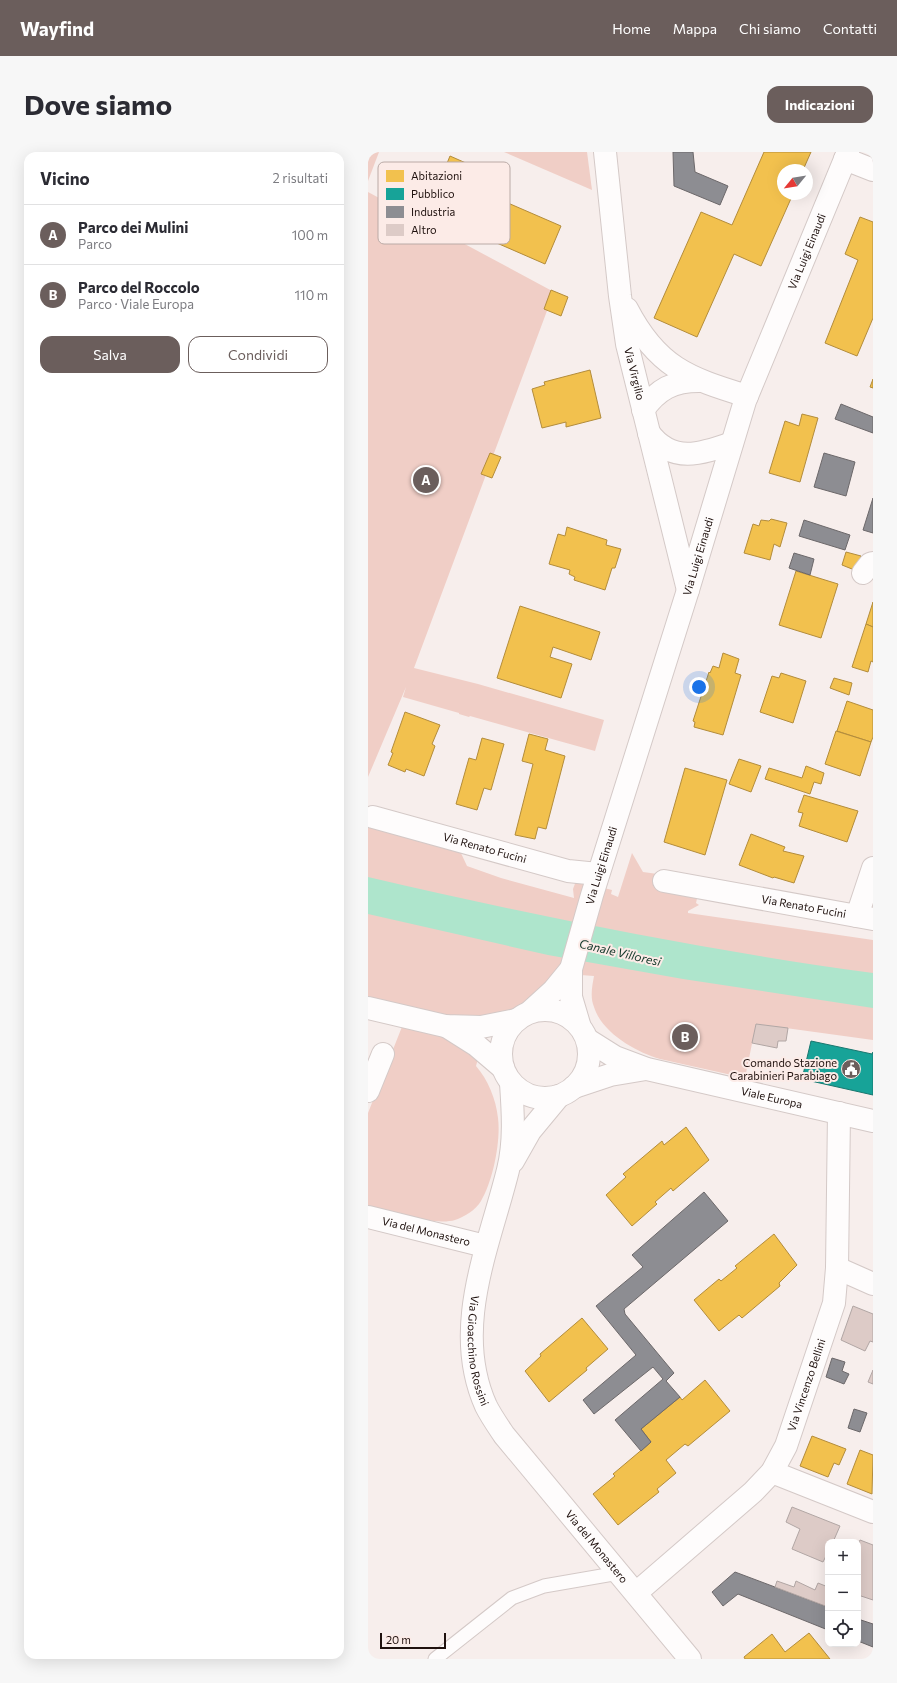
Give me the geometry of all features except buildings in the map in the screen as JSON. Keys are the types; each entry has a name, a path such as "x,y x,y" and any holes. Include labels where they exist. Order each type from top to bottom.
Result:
{"street":[{"name":"Via Virgilio","path":"605,152 620,296 629,351 688,590"},
{"path":"846,155 873,170"},
{"name":"Via Luigi Einaudi","path":"583,1032 571,997 571,968 598,874 688,590 747,396 846,155"},
{"path":"620,296 642,335 652,348 667,361 683,373 699,381 747,396"},
{"path":"643,410 656,395 665,388 684,380 699,381"},
{"path":"649,433 654,441 662,447 681,454 706,452 732,443"},
{"name":"Via Renato Fucini","path":"373,817 562,869 598,874"},
{"path":"865,917 873,868"},
{"name":"Via Renato Fucini","path":"664,881 865,917"},
{"name":"Via Luigi Einaudi","path":"524,1015 553,992 571,968"},
{"name":"Viale Europa","path":"368,1008 446,1026 481,1026 548,1009 566,1014 583,1032 616,1057 647,1069 873,1121"},
{"path":"507,1075 501,1050 505,1033 524,1015"},
{"name":"Viale Europa","path":"446,1026 476,1045 524,1093 542,1098 567,1092 610,1075 647,1069"},
{"path":"567,1092 585,1073 590,1057 583,1032"},
{"path":"368,1092 383,1054"},
{"name":"Via Gioacchino Rossini","path":"504,1435 486,1407 475,1374 472,1335 475,1294 485,1246 508,1169 513,1127 507,1075"},
{"name":"Via Gioacchino Rossini","path":"508,1169 530,1131 567,1092"},
{"name":"Via Vincenzo Bellini","path":"636,1594 753,1492 772,1472 786,1446 834,1303 838,1268 839,1113"},
{"name":"Via del Monastero","path":"368,1217 485,1246"},
{"path":"838,1268 873,1284"},
{"name":"Via del Monastero","path":"504,1435 690,1659"},
{"path":"772,1472 873,1512"}],"lane":[{"path":"435,1659 512,1598 544,1586 619,1573"}],"shaded area":[{"path":"368,152 379,152 368,181"},
{"path":"504,152 587,152 592,190"},
{"path":"368,192 378,197 378,244 465,244 554,292 414,668 478,684 604,720 595,751 470,716 469,717 403,697 406,687 368,777"},
{"path":"368,824 460,851 467,866 501,878 574,898 573,889 576,881 612,890 611,894 618,897 632,853 643,872 701,880 696,903 699,905 688,911 688,913 873,940 873,1040 756,1024 745,1078 660,1059 641,1052 612,1033 598,1016 592,999 594,976 567,974 528,1021 518,1026 485,1033 476,1066 488,1084 493,1097 499,1127 495,1161 489,1183 479,1204 470,1213 455,1220 446,1221 424,1220 368,1208 368,1113 407,1014 368,1004"}],"water":[{"name":"Canale Villoresi","path":"368,877 619,931 746,954 873,973 873,1008 683,979 548,955 368,914"}],"place":[{"name":"Parco dei Mulini","path":"426,480"},
{"name":"Parco del Roccolo","path":"685,1037"},
{"name":"Comando Stazione Carabinieri Parabiago","path":"851,1069"}]}
